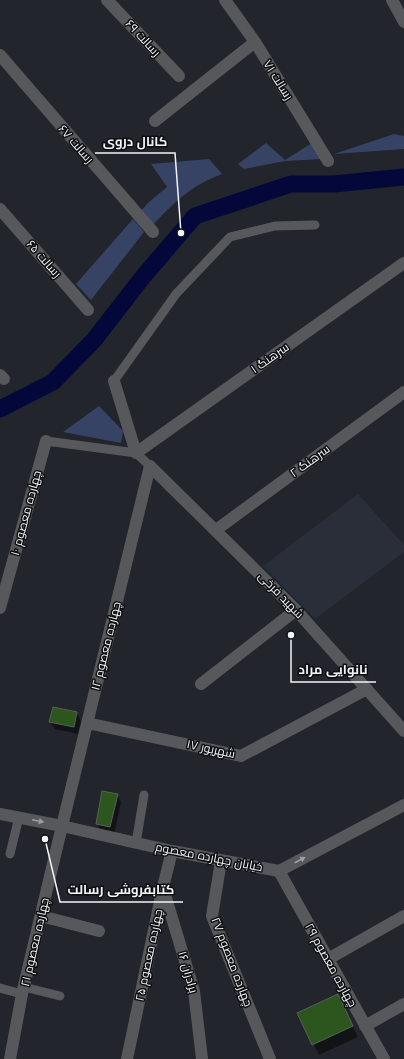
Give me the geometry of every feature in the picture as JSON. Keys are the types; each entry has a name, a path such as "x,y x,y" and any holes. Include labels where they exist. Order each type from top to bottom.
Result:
{"street":[{"name":"رسالت ۶۹","path":"107,0 179,76"},
{"name":"رسالت ۷۱","path":"225,0 255,42 328,161"},
{"path":"392,0 404,22"},
{"path":"155,121 255,42"},
{"name":"رسالت ۶۷","path":"0,55 153,232"},
{"name":"رسالت ۶۵","path":"0,209 88,310"},
{"name":"سرهنگ ۱","path":"136,453 404,263"},
{"path":"114,381 136,453"},
{"name":"سرهنگ ۲","path":"216,530 404,392"},
{"name":"چهارده معصوم ۱۰","path":"0,608 46,441"},
{"name":"شهید فرخی","path":"150,466 296,610 404,731"},
{"name":"چهارده معصوم ۱۲","path":"62,826 150,466"},
{"path":"202,684 296,610"},
{"name":"۱۷ شهریور","path":"87,723 241,756 367,689"},
{"name":"خیابان چهارده معصوم","path":"0,814 62,826 172,851 279,871 404,805"},
{"name":"چهارده معصوم ۲۱","path":"10,1059 23,990 62,826"},
{"name":"چهارده معصوم ۲۵","path":"127,1059 172,851"},
{"name":"چهارده معصوم ۲۷","path":"221,861 212,916 270,1059"},
{"name":"چهارده معصوم ۲۹","path":"279,871 384,1059"},
{"name":"برادران ۱۶","path":"163,887 194,991 202,1059"},
{"path":"41,916 99,931"},
{"path":"328,958 404,916"},
{"path":"366,1026 404,1004"}],"lane":[{"path":"114,381 176,294 230,238 276,226 315,225"},
{"path":"46,441 136,453 150,466"},
{"path":"136,843 144,795"},
{"path":"10,854 19,817"},
{"path":"0,988 60,996"}],"shaded area":[{"path":"394,134 404,136 404,149 334,154"},
{"path":"266,143 285,160 312,143 321,159 285,161 244,169 238,164"},
{"path":"209,159 222,174 211,178 184,195 153,225 141,211 167,187 151,164"},
{"path":"133,219 144,232 91,300 76,284"},
{"path":"99,406 123,431 121,443 63,432"},
{"path":"358,494 404,545 404,552 315,619 263,566"}],"building":[{"path":"53,707 77,712 74,727 49,722"},
{"path":"102,791 118,794 110,827 96,824"},
{"path":"338,994 353,1026 312,1045 297,1013"}],"waterway":[{"path":"0,409 53,382 94,340 142,278 195,216 291,184 334,184 404,177"}],"place":[{"name":"کانال دروی","path":"181,233"},
{"name":"نانوایی مراد","path":"291,635"},
{"name":"کتابفروشی رسالت","path":"45,839"}]}
